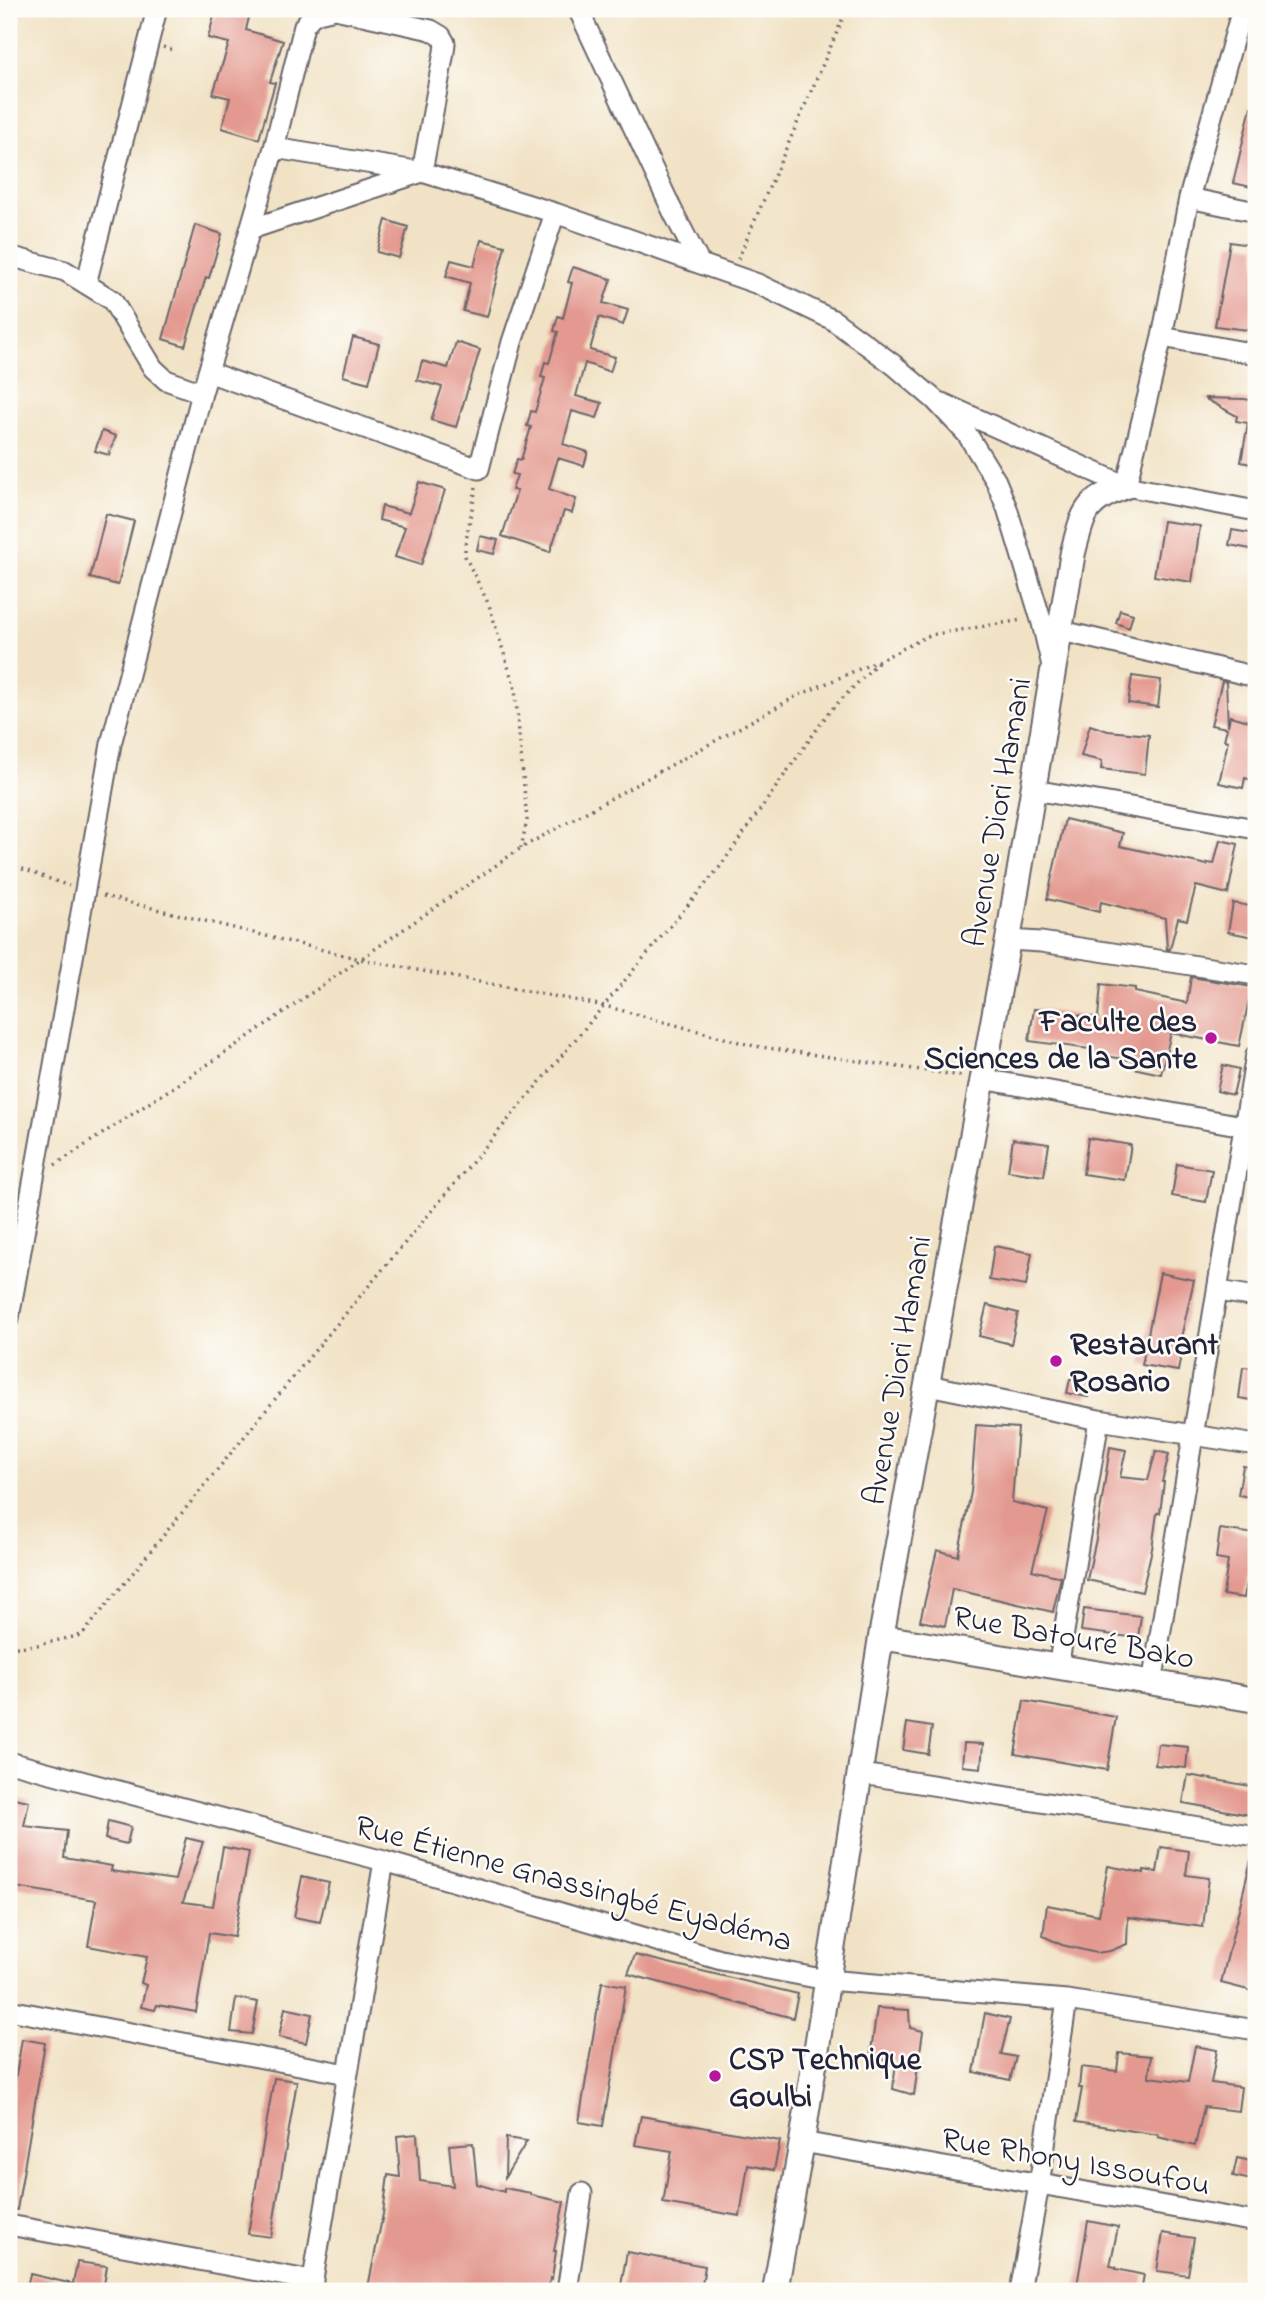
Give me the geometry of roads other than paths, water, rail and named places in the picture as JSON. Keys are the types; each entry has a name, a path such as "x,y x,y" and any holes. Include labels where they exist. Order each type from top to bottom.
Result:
{"main road":[{"name":"Avenue Diori Hamani","path":"775,2291 862,1774 881,1637 1008,940 1062,631 1073,552 1080,524 1090,504 1105,494 1126,486"},
{"name":"Rue Batouré Bako","path":"881,1637 1256,1700"}],"street":[{"path":"86,284 157,9"},
{"path":"9,1318 83,891 122,696 202,393 274,148 304,26 311,17 335,9 430,30 441,36 445,43 422,173"},
{"path":"578,9 699,262"},
{"path":"1126,486 1161,337 1189,198 1242,9"},
{"path":"274,148 422,173 555,212 733,274 833,320 894,365 935,400 967,434 996,481 1015,532 1054,674"},
{"path":"251,229 422,173"},
{"path":"1189,198 1256,212"},
{"path":"208,372 479,469 512,342 555,212"},
{"path":"9,256 65,271 112,300 153,368 166,380 202,393"},
{"path":"1161,337 1256,354"},
{"path":"935,400 1126,486 1256,511"},
{"path":"1062,631 1256,677"},
{"path":"1034,790 1256,829"},
{"path":"1008,940 1041,942 1256,975"},
{"path":"1152,1684 1219,1291 1250,1127 1256,1055"},
{"path":"983,1079 1250,1127"},
{"path":"1219,1291 1256,1297"},
{"path":"928,1385 1099,1420 1256,1445"},
{"path":"1058,1668 1099,1420"},
{"name":"Rue Étienne Gnassingbé Eyadéma","path":"9,1762 384,1861 721,1959 827,1980 1067,2000 1256,2030"},
{"path":"862,1774 1256,1836"},
{"path":"9,2225 312,2286 384,1861"},
{"path":"1020,2291 1067,2000"},
{"path":"9,2010 347,2074"},
{"name":"Rue Rhony Issoufou","path":"802,2141 1256,2222"},
{"path":"567,2291 582,2193"}],"place":[{"name":"Faculte des Sciences de la Sante","path":"1211,1038"},
{"name":"Restaurant Rosario","path":"1056,1361"},
{"name":"CSP Technique Goulbi","path":"715,2076"}]}
